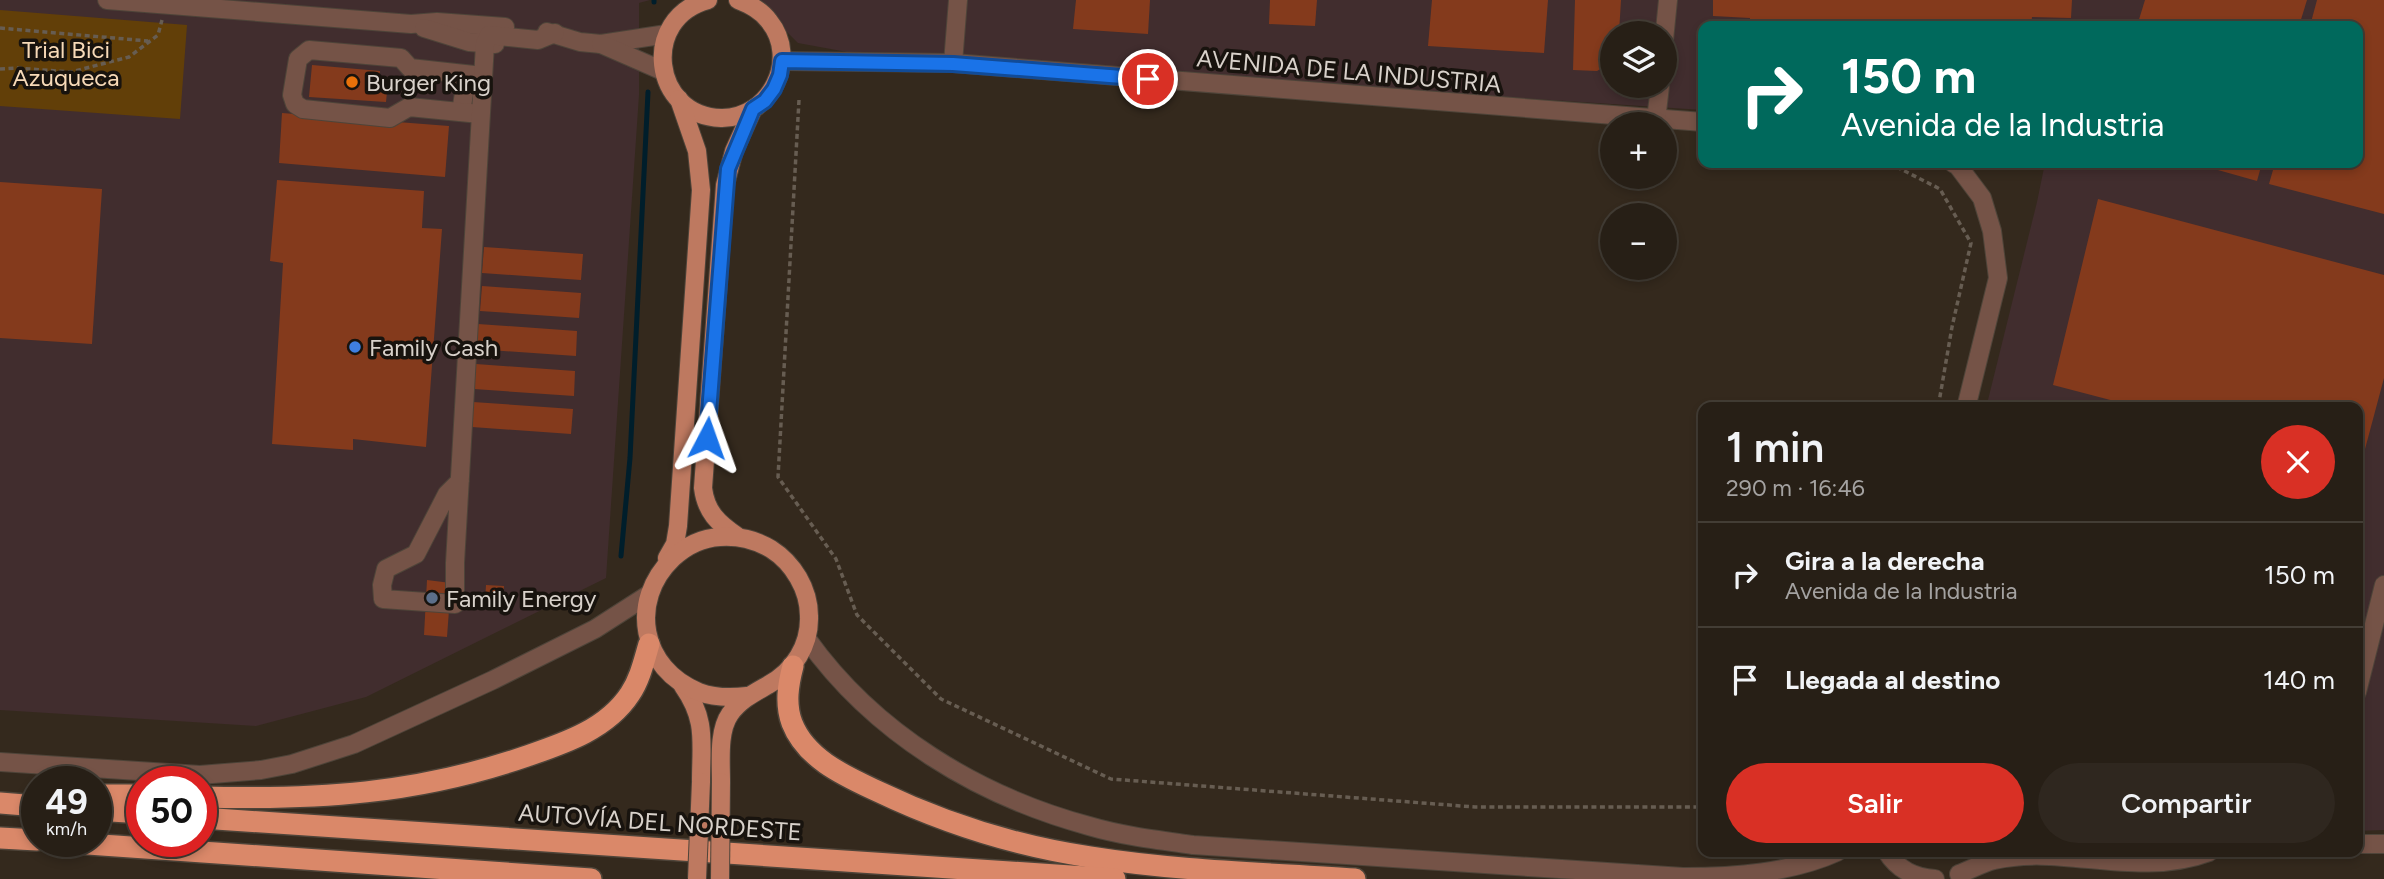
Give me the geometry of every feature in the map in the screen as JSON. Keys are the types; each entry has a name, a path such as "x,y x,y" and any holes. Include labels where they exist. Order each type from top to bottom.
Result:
{"highway":[{"path":"217,797 275,799 375,792 486,770 566,743 599,724 630,694 641,672 649,644"},
{"path":"793,666 788,688 788,709 793,724 814,754 853,780 920,810 1000,838 1089,857 1168,866 1355,879"},
{"path":"0,803 21,804"},
{"name":"AUTOVÍA DEL NORDESTE","path":"217,819 1115,879"},
{"path":"0,838 21,839"},
{"path":"112,846 591,879"}],"main road":[{"path":"708,0 681,7 663,48 663,71 667,83 691,109 706,116 722,118 738,116 765,101 780,75 780,40 770,22 748,2"},
{"path":"679,99 697,151 701,190 678,526 675,544 648,595 645,614 649,644 664,668 681,683 700,693 723,698 747,696"},
{"path":"720,879 724,727 729,714 747,696 771,684 793,666 807,639 809,615 805,593 795,572 779,554 759,542 737,536 720,525 710,514 704,501 725,186 734,151 753,109"},
{"path":"662,569 682,549 708,538 737,536"},
{"path":"681,683 698,711 701,726 697,879"}],"street":[{"path":"107,0 411,23 471,23 555,33 580,42"},
{"path":"953,64 958,0"},
{"path":"1666,21 1668,0"},
{"path":"411,23 469,42 543,47 580,42 601,44 667,34"},
{"path":"460,481 447,494 416,554 386,569 382,585 383,599 455,604 485,44 489,35 538,40 555,33"},
{"path":"601,44 663,71"},
{"path":"480,114 409,107 390,117 338,113 303,109 295,104 292,95 298,59 309,50 401,58 410,68 483,76"},
{"name":"AVENIDA DE LA INDUSTRIA","path":"782,61 953,64 1600,116"},
{"path":"459,74 465,86 461,112"},
{"name":"AVENIDA DE LA INDUSTRIA","path":"1677,121 1698,122"},
{"path":"1960,168 1982,198 1993,231 1998,278 1967,402"},
{"path":"2363,668 2384,585"},
{"path":"0,762 201,775 251,772 292,764 354,744 481,685 595,629 648,595"},
{"path":"807,639 838,680 862,703 916,747 942,764 997,794 1030,808 1122,834 1193,845 1683,877 1714,877 1770,870 1824,857"},
{"path":"2363,844 2384,844"},
{"path":"1891,857 1903,870 1921,878 1935,879"},
{"path":"1950,877 1973,865 1979,857"},
{"path":"1950,877 1991,860 2008,858 2039,857 2114,864 2154,863 2196,857"}],"path":[{"path":"0,69 71,72 129,57 158,35 167,5"},
{"path":"0,28 150,41"},
{"path":"799,100 778,477 836,559 857,615 941,699 1111,779 1475,807 1698,807"},
{"path":"1899,168 1940,189 1971,243 1939,402"}],"shaded area":[{"path":"0,0 650,0 639,3 639,95 606,578 366,697 256,726 0,710"},
{"path":"755,0 2384,0 2384,830 2363,831 2363,402 1987,402 2044,168 2363,168 2363,21 1698,21 1698,110 858,54 798,43"}],"green space":[{"name":"Trial Bici Azuqueca","path":"0,10 187,25 180,119 0,106"}],"building":[{"path":"1076,0 1150,0 1148,34 1073,29"},
{"path":"1270,0 1317,0 1315,26 1269,24"},
{"path":"1432,0 1548,0 1544,53 1428,46"},
{"path":"1575,0 1621,0 1620,21 1600,21 1600,69 1573,70"},
{"path":"1713,0 2072,0 2071,18 2032,17 2032,21 1750,21 1750,18 1713,16"},
{"path":"2145,0 2307,0 2301,21 2139,21"},
{"path":"2317,0 2384,0 2384,214 2269,184 2274,168 2363,168 2363,21 2311,21"},
{"path":"312,65 380,71 379,81 388,82 386,102 309,97"},
{"path":"282,113 449,126 445,177 279,163"},
{"path":"2211,168 2261,168 2257,181"},
{"name":"Family Cash","path":"277,180 424,191 422,228 442,229 426,447 353,439 353,450 272,444 283,263 270,261"},
{"path":"0,182 102,189 92,344 0,338"},
{"path":"2098,199 2384,275 2384,378 2363,457 2363,402 2118,402 2053,385"},
{"path":"484,247 583,254 581,280 482,273"},
{"path":"482,286 581,293 579,318 480,311"},
{"path":"478,324 577,331 576,356 476,349"},
{"path":"476,364 575,371 574,396 474,389"},
{"path":"473,402 573,409 571,434 472,427"},
{"path":"427,580 451,583 447,637 424,635"},
{"path":"486,585 504,586 503,603 485,601"}],"waterway":[{"path":"621,556 630,458 648,92"}],"place":[{"name":"Burger King","path":"352,82"},
{"name":"Family Cash","path":"355,347"},
{"name":"Family Energy","path":"432,598"}],"route":[{"path":"707,438 728,169 753,109 765,101 774,89 782,61 854,60 953,64 1148,79"}]}
